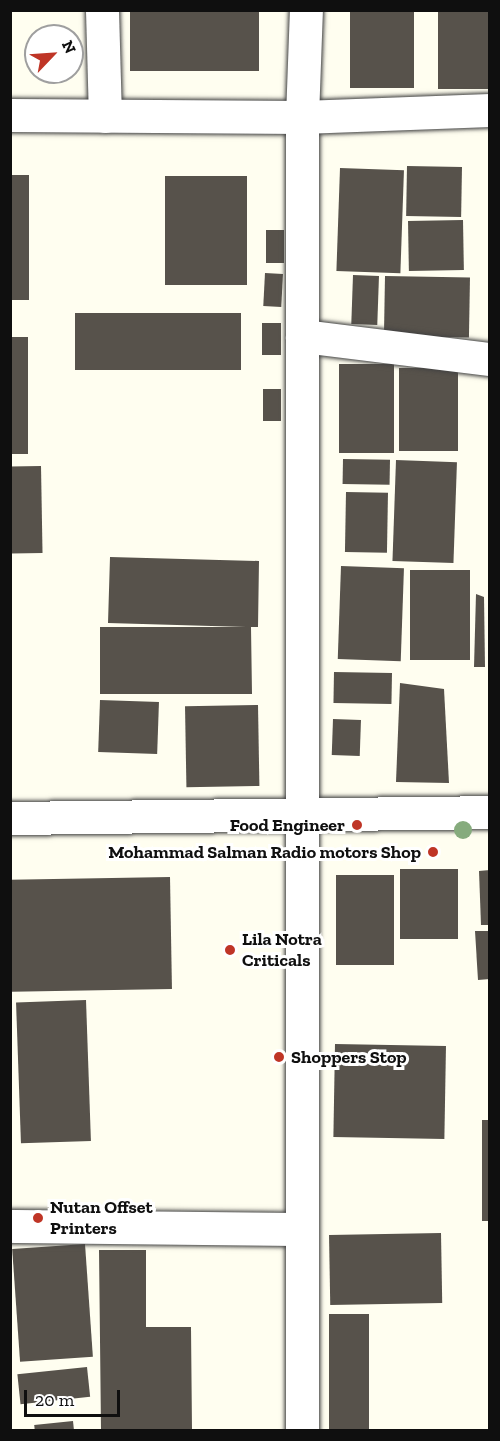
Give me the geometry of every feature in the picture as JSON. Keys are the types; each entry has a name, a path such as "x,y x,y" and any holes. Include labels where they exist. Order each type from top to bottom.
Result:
{"street":[{"path":"102,10 105,116"},
{"path":"302,1431 302,117 306,10"},
{"path":"10,115 302,117 489,110"},
{"path":"302,336 489,359"},
{"path":"10,818 302,812 489,812"},
{"path":"10,1226 302,1229"}],"building":[{"path":"130,10 259,10 259,71 130,71"},
{"path":"350,10 414,10 414,88 350,88"},
{"path":"438,10 490,10 490,89 438,89"},
{"path":"407,166 462,167 461,217 406,216"},
{"path":"340,168 404,170 400,273 336,271"},
{"path":"10,175 29,175 29,300 10,300"},
{"path":"165,176 247,176 247,285 165,285"},
{"path":"463,220 464,270 409,271 408,221"},
{"path":"266,230 284,230 284,263 266,263"},
{"path":"265,273 283,274 281,307 263,306"},
{"path":"353,275 379,276 377,325 351,324"},
{"path":"385,276 470,277 469,337 384,336"},
{"path":"75,313 241,313 241,370 75,370"},
{"path":"262,323 281,323 281,355 262,355"},
{"path":"10,337 28,337 28,454 10,454"},
{"path":"339,364 394,364 394,453 339,453"},
{"path":"399,368 458,368 458,451 399,451"},
{"path":"263,389 281,389 281,421 263,421"},
{"path":"343,459 390,460 390,485 343,484"},
{"path":"396,460 457,462 453,563 392,561"},
{"path":"41,466 43,553 12,554 10,467"},
{"path":"346,492 388,493 387,553 345,552"},
{"path":"110,557 259,561 258,627 251,627 252,694 100,694 100,627 246,627 108,623"},
{"path":"341,566 404,568 401,661 338,659"},
{"path":"410,570 470,570 470,660 410,660"},
{"path":"476,594 484,597 485,667 474,667"},
{"path":"334,672 392,673 391,704 333,703"},
{"path":"400,683 444,689 449,783 396,782"},
{"path":"100,700 159,702 157,754 98,752"},
{"path":"258,705 259,786 186,787 185,706"},
{"path":"333,719 361,720 360,756 332,755"},
{"path":"400,869 458,869 458,939 400,939"},
{"path":"490,870 490,925 481,925 479,871"},
{"path":"336,875 394,875 394,965 336,965"},
{"path":"170,877 172,989 12,992 10,880"},
{"path":"475,931 490,931 490,979 478,980"},
{"path":"86,1000 91,1141 21,1143 16,1002"},
{"path":"335,1044 446,1046 444,1139 333,1137"},
{"path":"482,1120 490,1120 490,1221 482,1221"},
{"path":"441,1233 442,1303 330,1305 329,1235"},
{"path":"85,1244 93,1357 20,1362 12,1249"},
{"path":"99,1250 146,1250 146,1327 191,1327 192,1430 101,1430"},
{"path":"329,1314 369,1314 369,1430 329,1430"},
{"path":"87,1367 90,1397 21,1404 17,1374"},
{"path":"73,1421 74,1430 35,1430 34,1425"}],"place":[{"name":"Food Engineer","path":"357,825"},
{"name":"Mohammad Salman Radio motors Shop","path":"433,852"},
{"name":"Lila Notra Criticals","path":"230,950"},
{"name":"Shoppers Stop","path":"279,1057"},
{"name":"Nutan Offset Printers","path":"38,1218"}]}
